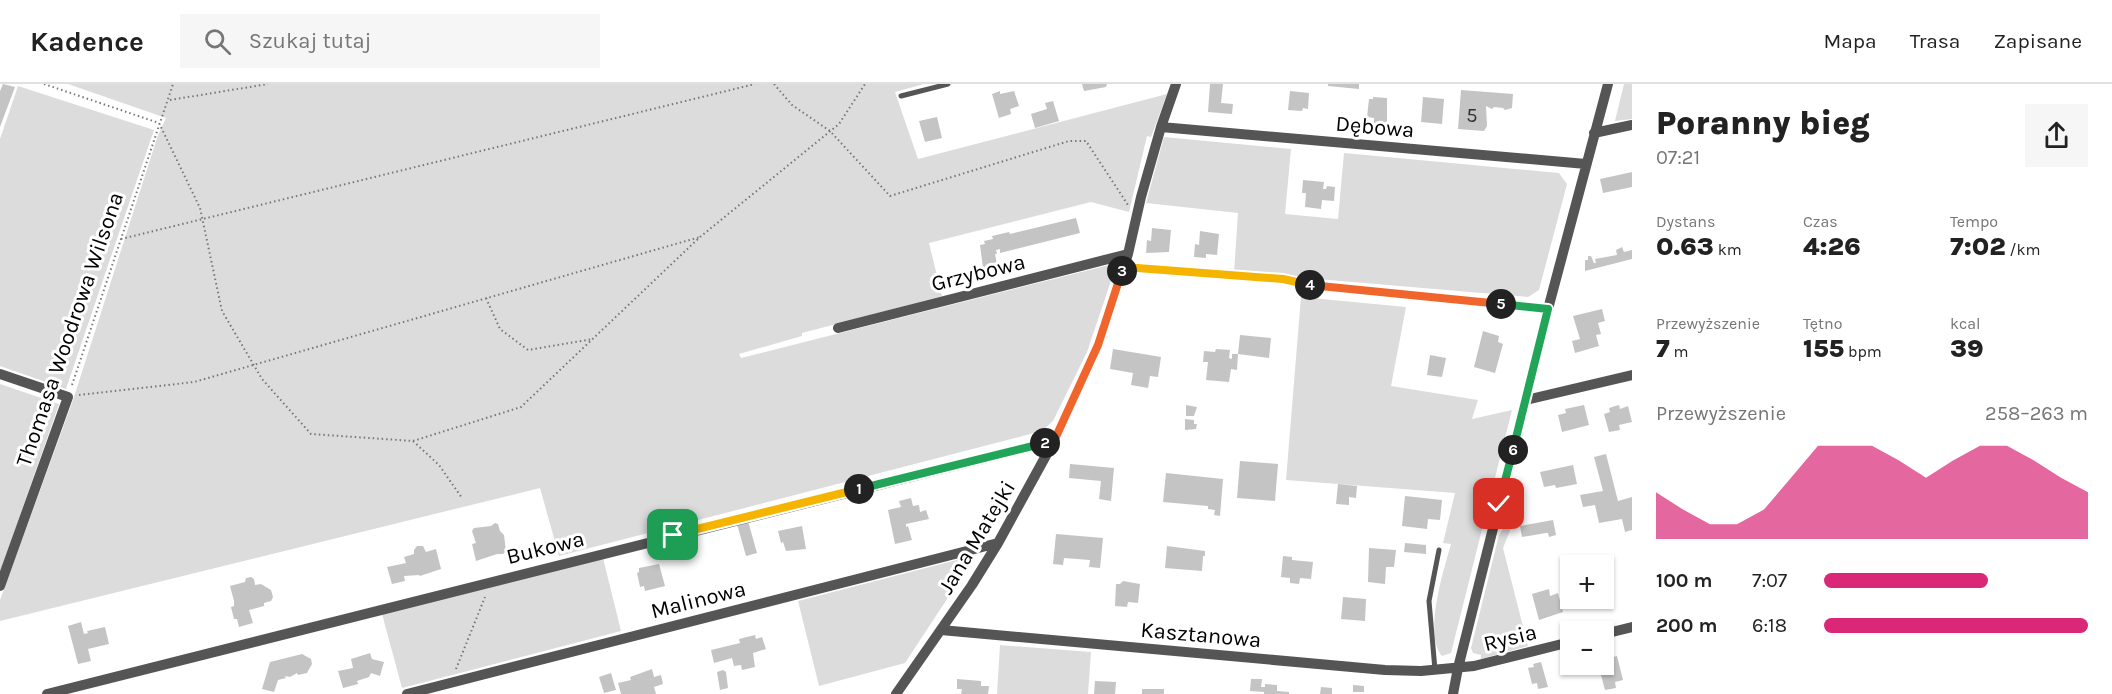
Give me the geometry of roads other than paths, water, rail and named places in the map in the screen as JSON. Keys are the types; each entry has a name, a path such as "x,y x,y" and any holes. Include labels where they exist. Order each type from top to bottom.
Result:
{"street":[{"name":"Jana Matejki","path":"896,694 998,543 1054,441 1098,345 1128,254 1161,127 1176,84"},
{"path":"1453,694 1548,309 1608,84"},
{"path":"1594,134 1632,125"},
{"name":"Dębowa","path":"1161,127 1586,164"},
{"name":"Grzybowa","path":"838,328 1128,254"},
{"path":"1124,267 1182,272"},
{"path":"1299,284 1548,309"},
{"name":"Thomasa Woodrowa Wilsona","path":"0,374 68,397 0,586"},
{"path":"1526,400 1632,375"},
{"name":"Bukowa","path":"47,694 492,580 1054,441"},
{"name":"Malinowa","path":"407,694 998,543"},
{"path":"1614,632 1632,627"},
{"name":"Kasztanowa","path":"941,630 1385,670 1458,668"},
{"name":"Rysia","path":"1458,668 1560,644"}],"lane":[{"path":"900,96 948,84"},
{"path":"1435,670 1429,601 1439,550"}]}
